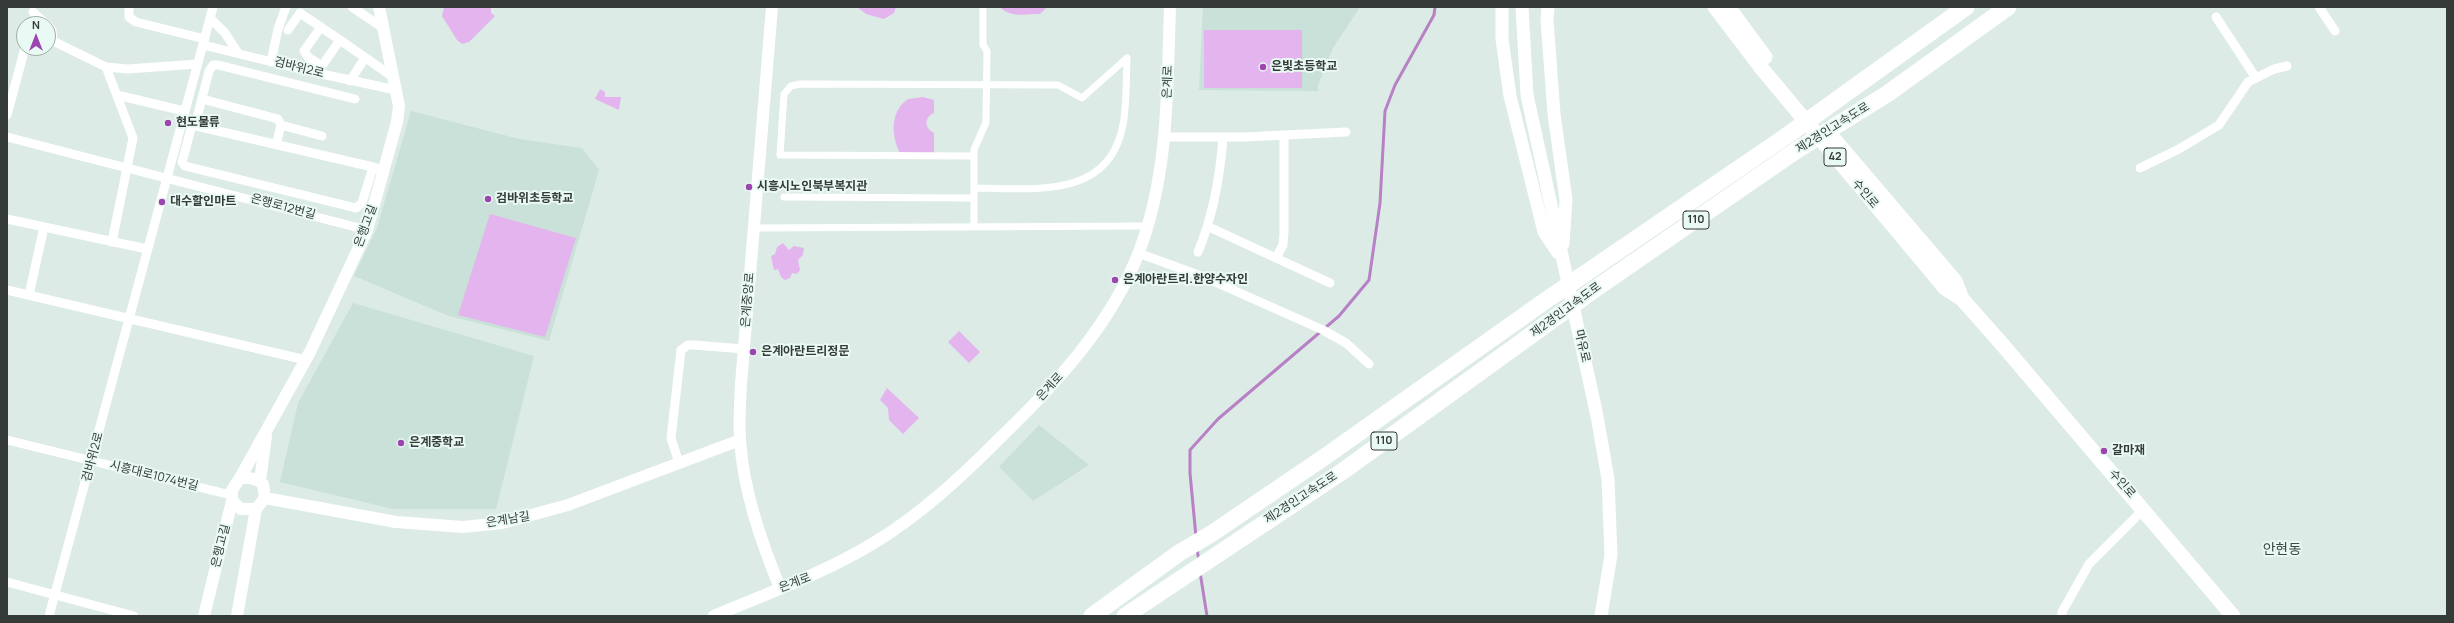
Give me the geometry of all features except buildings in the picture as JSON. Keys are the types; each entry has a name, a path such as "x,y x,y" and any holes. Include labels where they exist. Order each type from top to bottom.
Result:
{"highway":[{"name":"제2경인고속도로","path":"1092,616 1178,553 1211,534 1545,301 1785,137 1966,7"},
{"name":"제2경인고속도로","path":"1125,616 1343,471 1595,289 1797,150 1887,94 2008,7"}],"main road":[{"path":"1502,7 1502,38 1510,96 1544,232 1562,259"},
{"name":"마유로","path":"1522,7 1527,95 1597,416 1608,479 1611,554 1601,616"},
{"path":"1548,7 1547,20 1554,114 1566,200 1562,259"},
{"name":"수인로","path":"1715,7 1763,70 1945,288 1962,299 2144,508 2233,616"},
{"name":"수인로","path":"1728,7 1773,66 1955,281 1962,299"}],"street":[{"name":"검바위2로","path":"129,7 129,17 136,22 204,42 238,54 271,62 320,69 350,80 394,84"},
{"path":"271,62 278,29 286,7"},
{"path":"352,7 383,28"},
{"name":"은행고길","path":"204,616 234,486 240,478 306,360 367,230 378,168 397,122 399,106 380,7"},
{"name":"은계중앙로","path":"772,7 744,349 740,440 743,470 754,515 780,588"},
{"path":"974,226 974,150 986,122 987,51 983,45 983,7"},
{"name":"은계로","path":"714,616 780,588 813,576 873,543 950,487 1027,412 1080,352 1112,305 1138,253 1147,226 1155,195 1166,137 1170,7"},
{"path":"2319,7 2335,32"},
{"name":"검바위2로","path":"49,616 92,461 166,176 204,42 211,11"},
{"path":"211,11 238,54"},
{"path":"288,30 300,13 366,58 394,84"},
{"path":"2216,17 2256,78"},
{"path":"321,27 304,51 320,69 340,40"},
{"path":"56,42 106,67 128,69 197,64"},
{"path":"7,116 23,56"},
{"path":"350,80 366,58"},
{"path":"974,156 780,155 784,94 791,86 800,84 986,84 1058,85 1082,98 1127,58 1123,126 1114,149 1099,168 1080,181 1058,188 974,188"},
{"path":"195,126 209,71 213,65 355,99"},
{"path":"2140,168 2180,148 2219,125 2248,82 2274,69 2288,66"},
{"path":"106,67 133,138 112,242"},
{"path":"117,95 184,111"},
{"path":"202,99 278,119 281,125 276,145"},
{"path":"192,125 195,126 378,168 362,203 356,208 185,166 182,162 192,125"},
{"path":"281,125 322,136"},
{"path":"1166,137 1223,138 1346,132"},
{"path":"1276,258 1283,245 1284,233 1284,135"},
{"name":"은행로12번길","path":"7,137 166,176 367,230"},
{"path":"1198,252 1209,227 1222,159 1223,138"},
{"path":"784,197 974,198"},
{"path":"7,219 147,249"},
{"path":"754,228 1147,226"},
{"path":"29,295 44,227"},
{"path":"1209,227 1330,284"},
{"path":"1138,253 1204,277 1316,327 1346,343 1369,364"},
{"path":"7,290 306,360"},
{"path":"679,463 671,438 681,350 688,345 744,349"},
{"name":"은행고길","path":"265,498 265,488 260,481 267,429"},
{"name":"시흥대로1074번길","path":"7,440 232,498"},
{"name":"은계남길","path":"265,498 396,522 463,526 502,523 534,516 740,440"},
{"path":"240,478 250,478 260,481"},
{"path":"232,498 241,510 256,510"},
{"path":"237,616 256,510 265,498"},
{"path":"2062,616 2062,612 2089,564 2144,508"},
{"path":"7,582 134,616"}],"shaded area":[{"path":"444,7 491,7 491,13 495,16 469,42 462,44 457,40 442,16"},
{"path":"857,7 896,7 894,13 884,19 866,14"},
{"path":"1000,7 1047,7 1040,14 1024,15 1009,13"},
{"name":"은빛초등학교","path":"1203,7 1360,7 1333,48 1318,85 1318,91 1199,90"},
{"path":"1204,30 1302,30 1302,88 1204,88"},
{"path":"600,89 605,92 605,97 621,97 619,110 595,99"},
{"path":"923,97 934,100 934,113 928,117 926,123 928,128 934,133 934,153 900,153 894,132 895,117 902,104 908,99"},
{"name":"검바위초등학교","path":"411,111 519,139 582,148 599,170 549,341 449,316 354,276 377,228"},
{"path":"490,214 576,238 545,337 458,315"},
{"path":"783,243 789,250 794,246 804,248 803,255 798,260 800,270 797,274 792,273 790,278 785,280 781,277 778,269 774,270 771,256 775,254 777,247"},
{"name":"은계중학교","path":"353,303 534,356 496,509 393,509 280,482 298,403"},
{"path":"959,331 980,352 969,363 948,342"},
{"path":"887,388 919,418 903,434 889,420 888,408 880,400"},
{"path":"1039,425 1089,465 1033,501 999,467"}],"waterway":[{"path":"1196,537 1190,473 1190,450 1218,419 1339,316 1369,280 1380,203 1385,111 1395,85 1434,15 1435,7"},
{"path":"1197,549 1199,561"},
{"path":"1200,572 1207,616"}],"place":[{"name":"은빛초등학교","path":"1263,67"},
{"name":"현도물류","path":"168,123"},
{"name":"시흥시노인북부복지관","path":"749,187"},
{"name":"검바위초등학교","path":"488,199"},
{"name":"대수할인마트","path":"162,202"},
{"name":"은계아란트리.한양수자인","path":"1115,280"},
{"name":"은계아란트리정문","path":"753,352"},
{"name":"은계중학교","path":"401,443"},
{"name":"갈마재","path":"2104,451"}],"district":[{"name":"안현동","path":"2282,550"}]}
